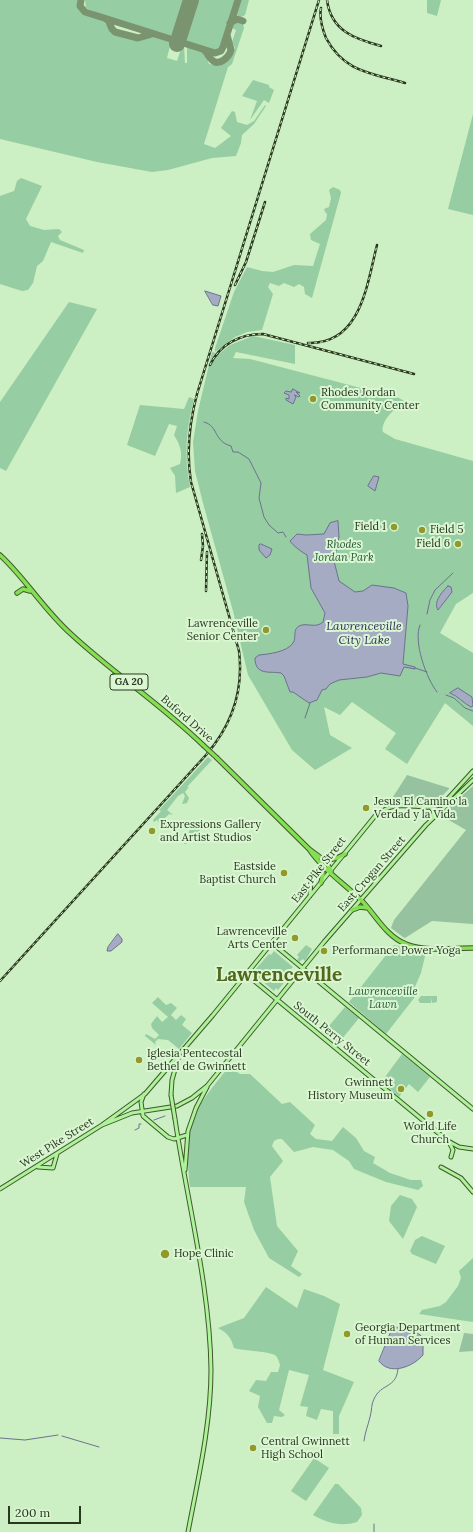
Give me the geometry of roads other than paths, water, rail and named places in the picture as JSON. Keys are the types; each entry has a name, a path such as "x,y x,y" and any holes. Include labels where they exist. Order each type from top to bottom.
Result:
{"highway":[{"name":"Buford Drive","path":"0,555 70,634 172,717 203,745 309,849 324,861 330,867 331,872"},
{"path":"17,593 23,589 33,594"},
{"name":"Buford Drive","path":"309,849 328,871 331,872 361,900"},
{"path":"324,861 338,858 345,854"},
{"path":"320,884 323,874 321,864"},
{"name":"GA 20","path":"361,900 391,935 404,944 422,948 473,948"},
{"path":"352,910 357,908 369,908"}],"main road":[{"path":"430,806 440,806 446,802 473,771"},
{"path":"456,796 468,780"},
{"name":"East Crogan Street","path":"207,1086 277,999 352,910 426,826 473,780"},
{"name":"East Pike Street","path":"272,943 310,898 370,822 383,810 389,807 402,805 430,806"},
{"path":"426,826 434,811 430,806"},
{"path":"310,898 311,880 316,885 320,884"},
{"path":"272,943 473,1109"},
{"name":"West Pike Street","path":"0,1188 102,1125 144,1094 180,1054 272,943"},
{"name":"South Perry Street","path":"246,974 448,1141 459,1147 473,1149"},
{"name":"West Pike Street","path":"180,1054 172,1080 172,1095 178,1137 186,1176"},
{"path":"188,1532 209,1406 211,1366 208,1320 186,1176 187,1135 192,1117 207,1086"},
{"name":"West Pike Street","path":"102,1125 125,1116 177,1106 192,1098 207,1086"},
{"path":"144,1094 141,1102 141,1112 143,1116 166,1136 172,1139 187,1135"},
{"path":"448,1141 454,1150 451,1157"},
{"path":"36,1167 44,1166 52,1168 57,1153"},
{"path":"441,1167 465,1181 473,1192"}],"water":[{"path":"205,291 221,296 218,306 213,305"},
{"path":"293,389 300,393 296,392 300,396 294,395 296,397 293,404 286,400 286,398 289,399 289,395 284,393 286,391 291,392"},
{"path":"374,476 379,477 375,491 368,486"},
{"name":"Lawrenceville City Lake","path":"338,521 339,537 334,561 339,581 355,592 363,591 372,585 394,588 406,593 408,606 403,664 415,667 415,669 404,667 400,676 381,673 367,677 339,680 322,690 317,700 309,703 293,692 290,692 284,676 281,673 264,672 260,670 256,664 255,658 259,655 287,649 293,643 295,632 299,626 317,625 323,622 325,613 311,588 307,555 295,547 290,541 297,534 324,534 330,523"},
{"path":"261,544 272,549 270,555 266,558 259,550 259,545"},
{"path":"448,586 451,587 452,592 438,610 437,600"},
{"path":"458,688 472,697 473,706 471,707 465,704 450,693"},
{"path":"118,934 122,939 122,942 111,951 107,951 108,947"},
{"path":"393,1327 414,1331 423,1338 423,1355 407,1366 395,1369 383,1366 379,1361"}],"waterway":[{"path":"204,422 212,427 221,441 231,446 233,452 238,452 249,459 261,483 259,498 264,517 269,525 278,533 283,532 286,537"},
{"path":"427,614 430,600 435,590 453,573"},
{"path":"420,625 418,632 419,650 425,669 437,692"},
{"path":"415,668 427,672"},
{"path":"446,695 454,698 465,708 473,711"},
{"path":"305,718 310,703"},
{"path":"154,1120 165,1116"},
{"path":"135,1130 139,1128 139,1124 141,1124"},
{"path":"364,1441 373,1401 380,1390 394,1380 398,1369"},
{"path":"0,1438 25,1440 58,1435"},
{"path":"62,1436 99,1447"},
{"path":"374,1524 374,1532"}],"railway":[{"path":"0,981 206,755 223,732 234,707 240,680 239,651 191,482 189,471 190,427 197,394 319,0"},
{"path":"327,0 329,11 333,19 346,32 354,37 381,46"},
{"path":"321,8 321,23 326,38 341,58 360,70 405,83"},
{"path":"235,285 246,262 265,202"},
{"path":"308,343 326,341 340,334 350,323 359,309 365,294 377,245"},
{"path":"210,365 219,351 225,346 239,338 255,334 263,334 414,374"},
{"path":"201,560 203,546 202,534"},
{"path":"206,591 207,552"}],"place":[{"name":"Rhodes Jordan Community Center","path":"313,399"},
{"name":"Field 1","path":"394,527"},
{"name":"Field 5","path":"422,530"},
{"name":"Field 6","path":"458,544"},
{"name":"Lawrenceville Senior Center","path":"266,630"},
{"name":"Jesus El Camino la Verdad y la Vida","path":"366,808"},
{"name":"Expressions Gallery and Artist Studios","path":"152,831"},
{"name":"Eastside Baptist Church","path":"284,873"},
{"name":"Lawrenceville Arts Center","path":"295,938"},
{"name":"Performance Power Yoga","path":"324,951"},
{"name":"Iglesia Pentecostal Bethel de Gwinnett","path":"139,1060"},
{"name":"Gwinnett History Museum","path":"401,1089"},
{"name":"World Life Church","path":"430,1114"},
{"name":"Hope Clinic","path":"165,1254"},
{"name":"Georgia Department of Human Services","path":"347,1334"},
{"name":"Central Gwinnett High School","path":"253,1448"}],"district":[{"name":"Lawrenceville","path":"279,976"}],"park label":[{"name":"Rhodes Jordan Park","path":"344,551"},
{"name":"Lawrenceville Lawn","path":"383,998"}]}
